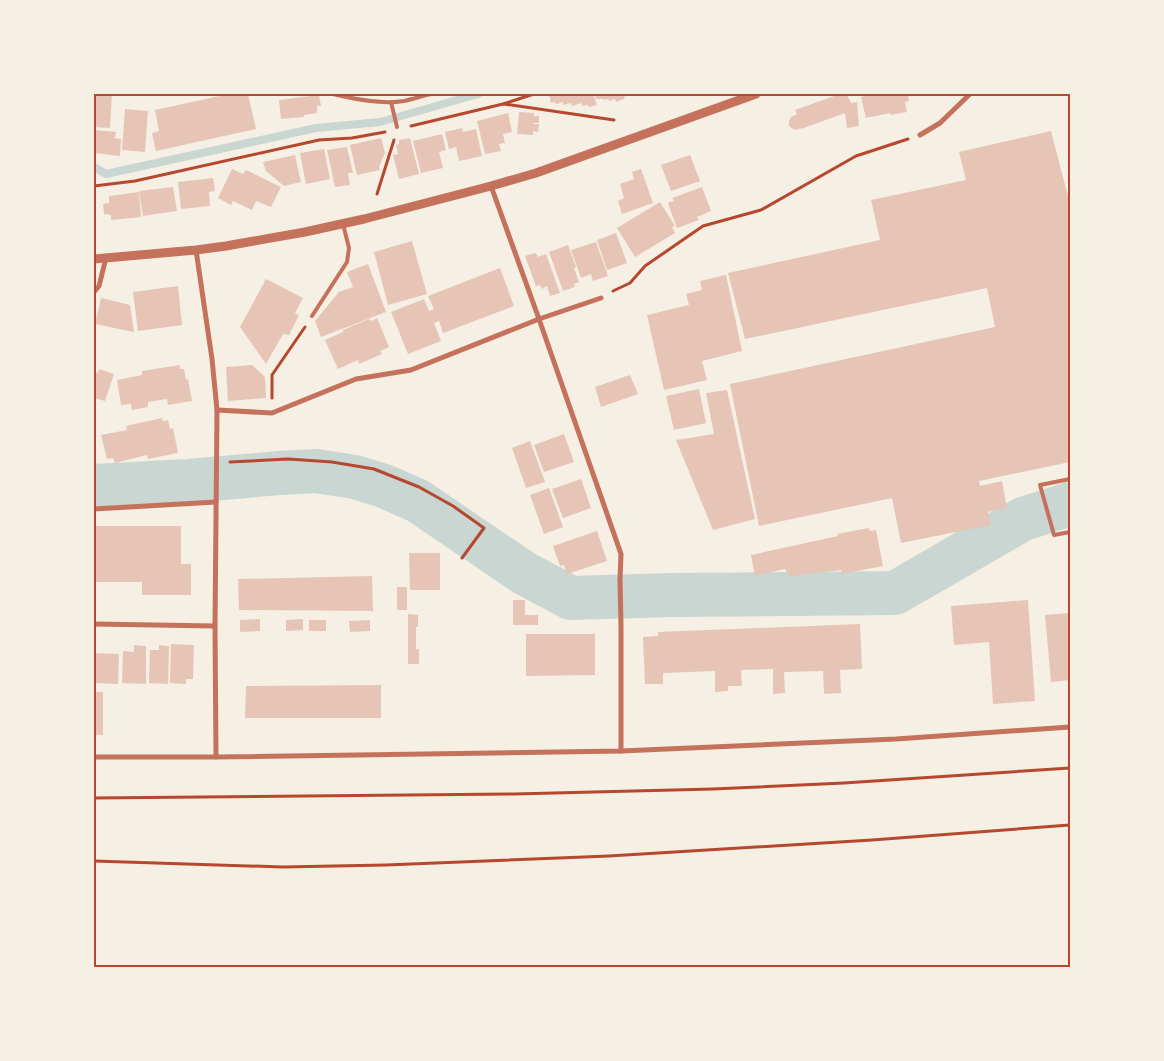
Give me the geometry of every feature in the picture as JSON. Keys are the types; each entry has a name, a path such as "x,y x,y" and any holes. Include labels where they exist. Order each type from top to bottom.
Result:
{"street":[{"path":"94,259 196,250 343,224 491,186 536,172 756,94"},
{"path":"920,135 940,123 970,94"},
{"path":"491,186 621,554 621,751"},
{"path":"196,250 212,359 217,410 216,757"},
{"path":"94,292 99,286 106,258"},
{"path":"217,410 272,413 356,379 411,370 539,319 600,298"},
{"path":"94,509 216,502"},
{"path":"94,624 215,626"},
{"path":"94,757 621,751 896,739 1070,726"}],"lane":[{"path":"333,94 354,99 391,102 404,101 431,94"},
{"path":"391,102 397,128"},
{"path":"312,316 347,262 348,248 343,224"},
{"path":"1070,478 1040,485 1054,536 1070,532"}],"path":[{"path":"94,186 136,181 319,140 352,138 504,104 534,94"},
{"path":"504,104 614,120"},
{"path":"376,194 397,128"},
{"path":"600,298 630,283 645,266 703,226 761,210 856,156 920,135"},
{"path":"272,413 272,375 312,316"},
{"path":"217,463 288,459 332,462 374,469 419,487 453,506 484,528 462,558"},
{"path":"94,798 514,794 713,789 844,783 1070,768"},
{"path":"94,860 283,867 386,865 618,855 872,840 1070,825"}],"building":[{"path":"94,94 112,94 110,128 94,127"},
{"path":"229,94 248,94 256,129 156,151 152,133 159,131 155,110"},
{"path":"549,94 593,94 597,105 589,107 588,105 582,106 582,103 572,106 571,103 563,105 563,102 551,103"},
{"path":"595,94 628,95 616,102 615,99 609,101 608,99 596,99"},
{"path":"840,94 847,94 851,103 857,102 859,126 847,128 845,113 797,130 789,126 791,117 797,115 795,110"},
{"path":"877,94 908,94 909,101 905,102 907,112 866,118 861,97"},
{"path":"319,95 321,106 317,106 317,113 304,115 304,117 281,119 279,100"},
{"path":"125,109 148,111 145,152 122,150"},
{"path":"519,112 534,113 534,116 539,116 539,123 533,124 539,124 538,132 533,131 533,135 517,134"},
{"path":"508,113 512,132 503,134 505,143 499,144 501,151 485,154 477,121"},
{"path":"462,128 463,132 476,129 482,156 459,161 456,147 449,149 445,132"},
{"path":"94,130 116,132 115,138 121,139 120,156 94,153"},
{"path":"1051,131 1070,204 1070,462 979,481 980,486 1002,481 1007,508 988,512 991,525 901,543 892,498 759,526 730,384 995,327 987,288 745,339 728,273 880,240 871,200 966,180 959,152"},
{"path":"442,134 446,150 439,152 443,168 421,173 413,141"},
{"path":"381,138 385,153 379,167 380,170 357,175 350,145"},
{"path":"410,138 419,174 399,179 393,155 398,154 396,145 399,144 399,140"},
{"path":"347,147 353,173 348,173 350,185 335,187 327,150"},
{"path":"324,149 330,179 306,184 300,153"},
{"path":"295,155 301,182 284,186 266,171 263,162"},
{"path":"690,155 700,181 671,191 661,165"},
{"path":"232,169 243,174 246,170 281,187 271,207 256,201 252,210 233,201 231,205 218,198"},
{"path":"641,169 653,203 622,214 618,201 624,198 620,184 634,179 632,172"},
{"path":"213,178 215,191 209,192 210,206 181,209 178,182"},
{"path":"173,187 177,211 143,216 139,191"},
{"path":"702,187 711,211 697,217 699,220 677,228 668,203 674,201 672,198"},
{"path":"139,192 141,217 111,220 111,215 104,214 103,204 109,203 109,196"},
{"path":"660,202 675,226 672,227 675,233 635,257 617,228"},
{"path":"616,233 627,263 607,270 597,240"},
{"path":"412,241 427,294 388,305 374,252"},
{"path":"596,242 608,276 593,281 591,274 581,278 571,250"},
{"path":"568,245 579,282 574,284 575,287 563,291 549,252"},
{"path":"536,253 538,257 546,254 560,293 550,296 547,286 542,289 540,285 536,286 525,256"},
{"path":"368,264 386,312 321,337 315,321 339,292 353,287 347,272"},
{"path":"500,268 514,306 443,333 439,321 434,323 441,341 408,354 391,312 424,299 429,311 434,309 428,296"},
{"path":"726,275 742,351 702,361 707,380 664,390 647,315 689,305 686,294 702,290 700,281"},
{"path":"266,279 303,298 295,313 299,315 289,335 283,334 266,364 240,327"},
{"path":"178,286 182,325 138,331 133,292"},
{"path":"101,298 130,305 134,332 95,324"},
{"path":"377,318 389,347 380,351 382,354 359,364 358,360 338,369 325,340 369,319 371,321"},
{"path":"180,365 180,369 184,369 186,380 188,379 192,401 168,405 167,399 148,402 148,407 132,410 131,404 121,405 117,380 142,375 142,371"},
{"path":"252,365 265,377 266,398 228,401 226,367"},
{"path":"99,369 114,374 105,401 94,398 94,371 98,373"},
{"path":"630,375 638,394 601,407 595,387"},
{"path":"699,389 706,423 674,430 666,396"},
{"path":"727,390 755,519 713,530 676,440 714,434 706,393"},
{"path":"162,418 163,421 168,420 170,429 173,428 178,453 148,459 147,455 115,463 113,458 107,459 101,435 127,430 126,426"},
{"path":"564,434 574,462 544,472 534,445"},
{"path":"530,441 545,482 526,488 512,448"},
{"path":"581,479 591,508 563,518 552,489"},
{"path":"549,488 563,527 544,534 530,495"},
{"path":"94,526 181,526 181,564 191,564 191,595 142,595 142,582 94,582"},
{"path":"869,528 870,531 876,530 883,566 841,574 842,570 789,576 785,569 755,576 751,555"},
{"path":"597,531 607,561 567,574 564,565 560,566 553,546"},
{"path":"409,553 440,553 440,590 410,590"},
{"path":"372,576 373,611 239,610 238,579"},
{"path":"397,587 407,587 407,610 397,610"},
{"path":"513,600 525,600 525,615 538,615 538,625 513,625"},
{"path":"1028,600 1035,701 993,704 989,642 954,645 951,606"},
{"path":"1070,613 1070,680 1051,682 1045,615"},
{"path":"408,614 418,615 416,649 419,649 419,664 408,664"},
{"path":"260,619 260,631 240,632 240,620"},
{"path":"303,619 303,630 286,631 286,620"},
{"path":"309,620 326,620 326,631 309,631"},
{"path":"370,620 370,631 350,632 349,621"},
{"path":"860,624 862,669 840,670 841,693 824,694 823,671 784,672 785,693 773,694 773,669 741,670 742,686 728,686 728,691 715,692 715,671 663,673 663,684 645,684 643,637 658,636 658,632"},
{"path":"526,634 595,634 595,675 526,676"},
{"path":"171,644 194,645 193,679 186,679 186,684 170,683"},
{"path":"134,645 146,646 146,684 122,683 123,651 134,652"},
{"path":"159,645 169,646 168,684 149,683 150,650 159,650"},
{"path":"94,653 119,654 118,684 94,683"},
{"path":"381,685 381,718 245,718 246,686"},
{"path":"94,692 103,692 103,735 94,735"}],"waterway":[{"path":"94,167 106,174 316,128 380,122 478,94"},
{"path":"94,486 316,471 355,477 384,486 418,501 524,573 571,598 895,593 1023,519 1070,504"}]}
